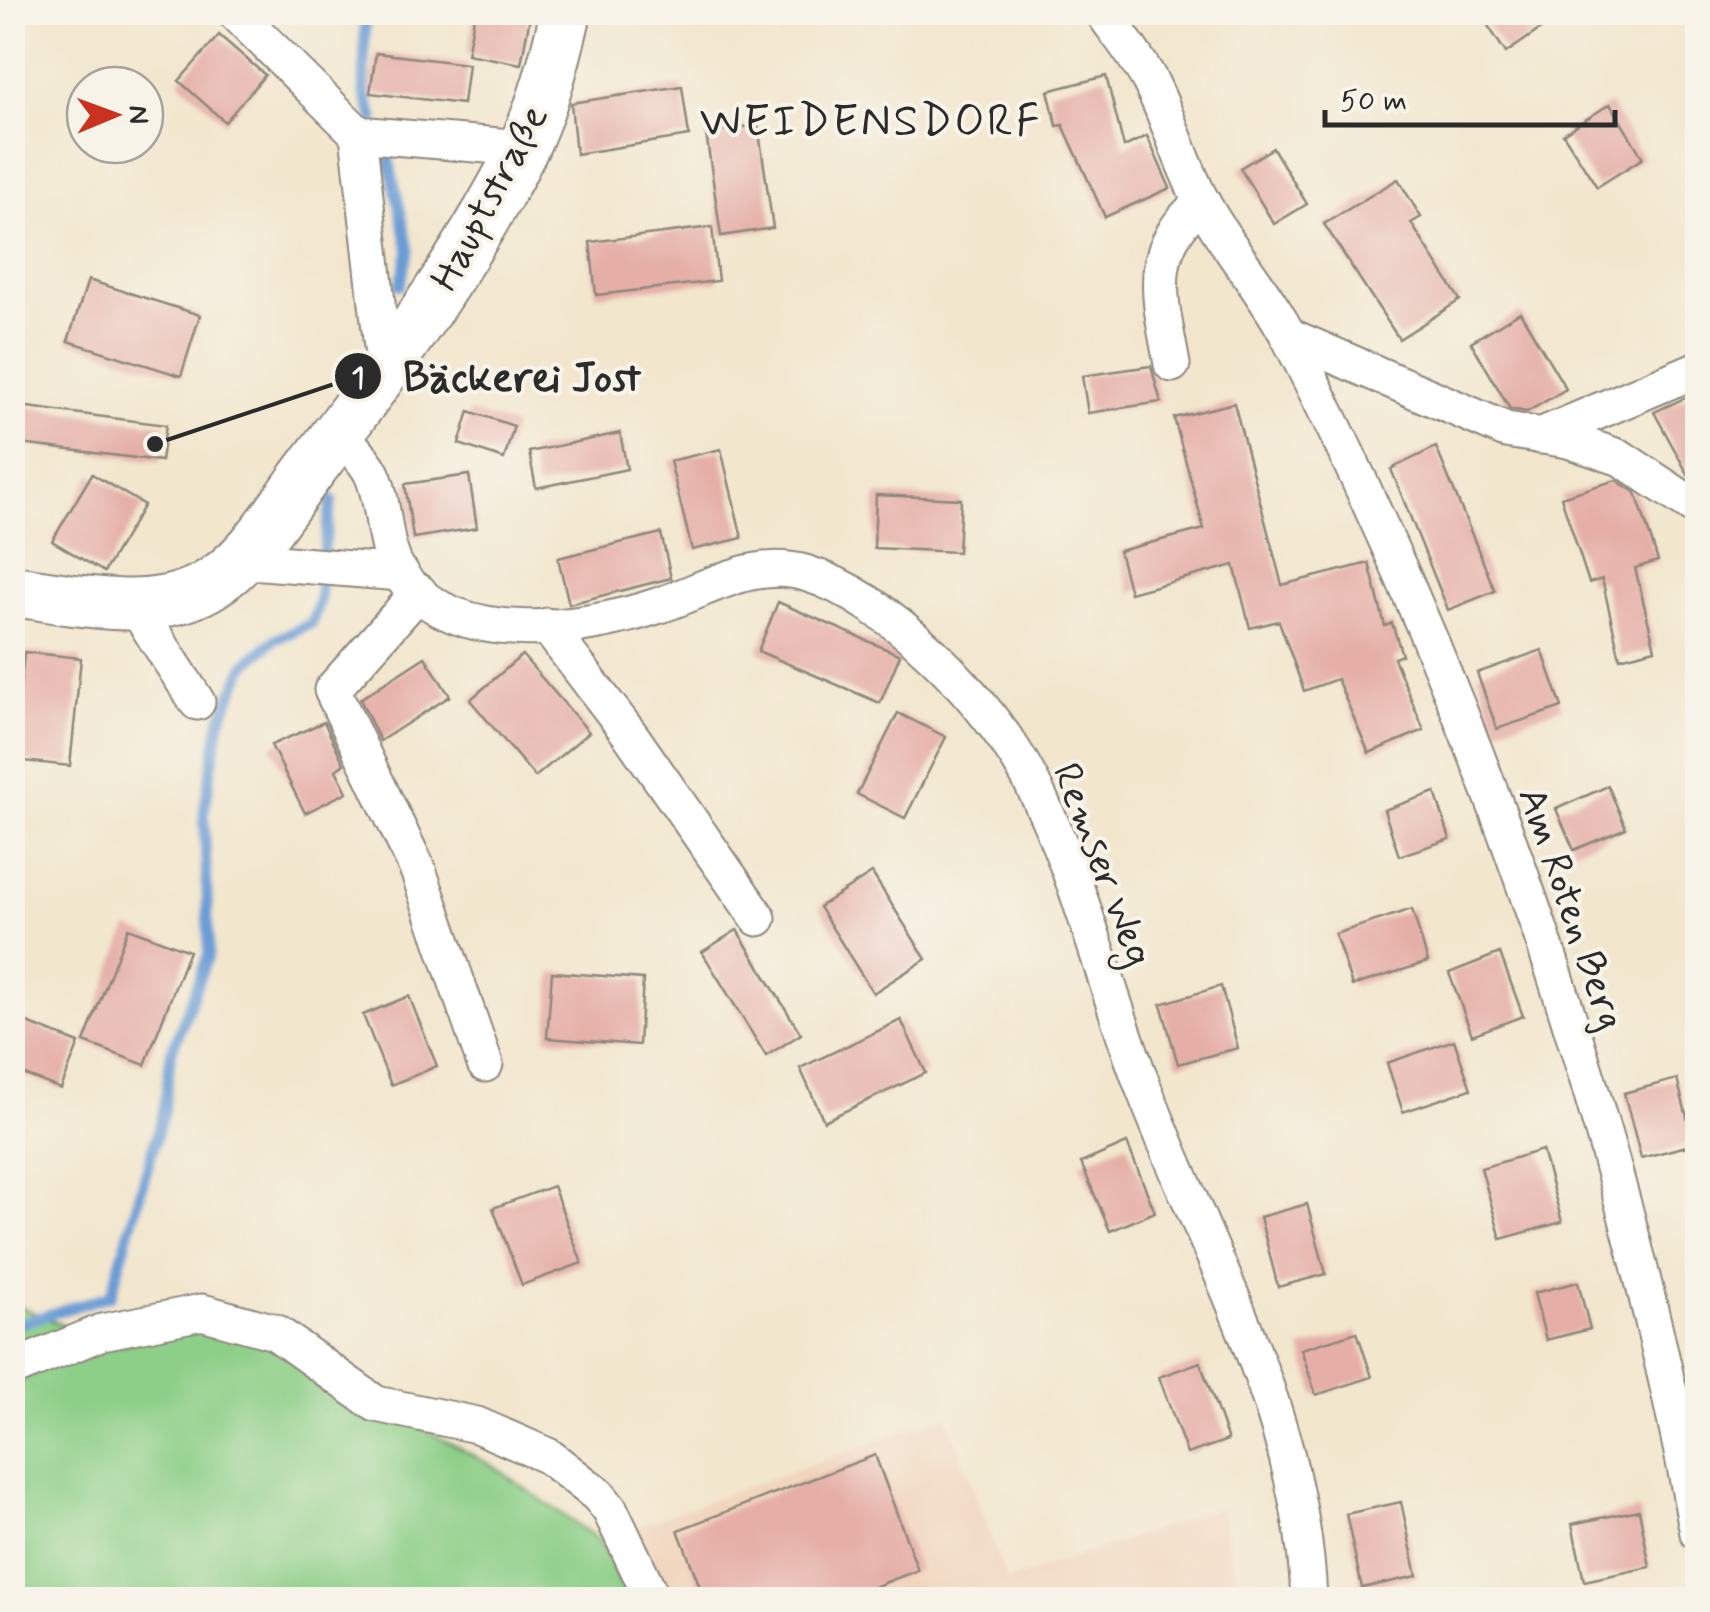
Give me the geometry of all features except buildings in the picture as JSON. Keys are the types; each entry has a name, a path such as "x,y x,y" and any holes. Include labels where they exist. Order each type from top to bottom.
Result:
{"main road":[{"name":"Hauptstraße","path":"12,591 136,606 200,590 240,560 385,374 448,278 523,148 554,64 566,12"}],"street":[{"path":"235,12 358,134 385,374"},
{"name":"Am Roten Berg","path":"1104,12 1149,79 1202,202 1289,336 1362,486 1472,745 1564,1007 1668,1374 1698,1533"},
{"path":"358,134 523,148"},
{"path":"1172,364 1162,304 1162,267 1177,222 1202,202"},
{"path":"1289,336 1506,430 1621,458 1698,509"},
{"path":"1540,436 1698,370"},
{"path":"340,432 372,473 390,555 410,583"},
{"path":"240,560 410,583"},
{"name":"Remser Weg","path":"410,583 466,619 514,627 620,616 735,576 772,568 805,573 915,636 958,680 1029,777 1180,1180 1242,1314 1302,1504 1309,1600"},
{"path":"410,583 332,690 418,870 485,1064"},
{"path":"136,606 196,702"},
{"path":"546,626 631,736 758,918"},
{"path":"12,1369 102,1332 202,1312 275,1332 376,1404 477,1425 548,1456 598,1494 610,1510 653,1600"}],"shaded area":[{"path":"947,1416 1007,1581 1220,1507 1242,1599 627,1599 599,1540"}],"green space":[{"path":"12,1303 111,1347 189,1328 252,1337 493,1466 599,1540 627,1599 13,1599"}],"waterway":[{"path":"365,12 364,92 374,118"},
{"path":"388,155 409,250 400,285"},
{"path":"323,554 332,500"},
{"path":"12,1326 111,1295 164,1110 171,1053 209,954 204,811 220,721 245,665 274,640 312,623 320,598 321,572"}],"place":[{"name":"Bäckerei Jost","path":"155,444"}],"district":[{"name":"WEIDENSDORF","path":"871,119"}]}
